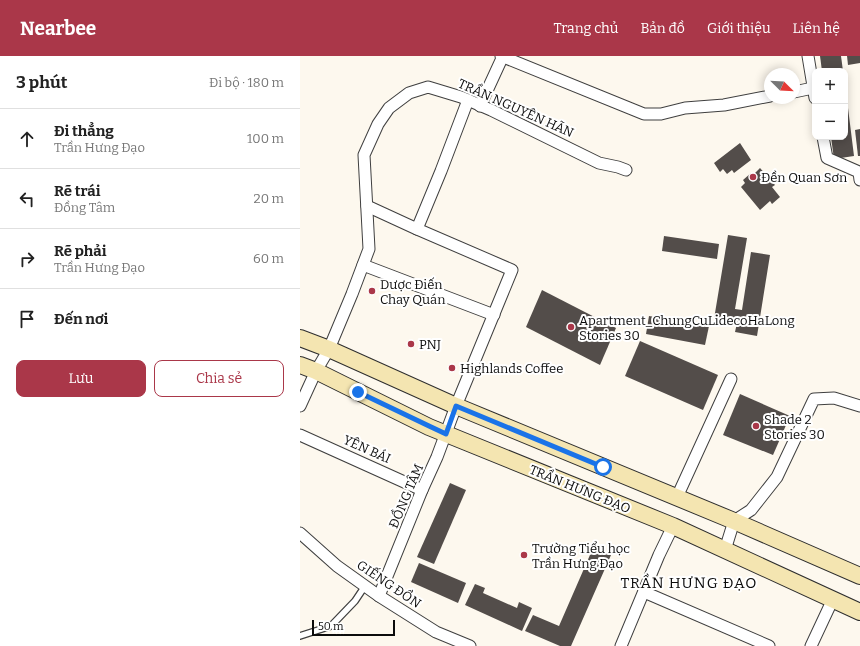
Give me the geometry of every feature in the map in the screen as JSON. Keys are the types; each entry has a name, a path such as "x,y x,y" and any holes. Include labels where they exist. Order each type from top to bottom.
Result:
{"main road":[{"path":"300,338 329,349 456,406 677,497 860,576"},
{"name":"TRẦN HƯNG ĐẠO","path":"300,365 316,371 446,434 673,526 860,612"}],"street":[{"path":"480,106 502,56 644,114 661,114 685,108 724,104 764,97"},
{"path":"808,56 812,81"},
{"name":"TRẦN NGUYÊN HÃN","path":"300,406 316,371 329,349 369,249 364,154 378,124 389,108 409,93 428,87 461,97 599,163 626,170"},
{"path":"800,92 812,93"},
{"path":"367,206 417,229 468,100"},
{"path":"824,140 827,158 859,172 860,180"},
{"name":"ĐỒNG TÂM","path":"379,596 422,490 437,458 456,406 512,270 417,229"},
{"path":"363,265 494,315"},
{"path":"677,497 731,379"},
{"path":"725,550 734,521 751,510 777,477 814,399 834,398 860,406"},
{"name":"YÊN BÁI","path":"300,434 422,490"},
{"path":"621,646 659,555 673,526"},
{"name":"GIẾNG ĐỒN","path":"300,533 337,566 379,596 436,632 470,646"},
{"path":"644,592 769,646"},
{"path":"810,646 833,599"}],"lane":[{"path":"300,636 331,626 355,600 365,586"}],"building":[{"path":"820,56 841,56 843,68 822,68"},
{"path":"847,56 860,56 860,63 848,65"},
{"path":"848,108 854,156 834,159 831,140 848,140"},
{"path":"860,129 860,156 858,156 855,130"},
{"path":"740,143 751,160 734,173 732,170 727,174 723,169 720,172 714,163"},
{"path":"760,168 775,185 772,187 780,197 772,204 770,201 760,210 741,187 745,183 743,180 751,173 753,175"},
{"path":"728,235 747,238 735,309 742,310 751,252 770,255 757,336 735,332 737,323 714,319"},
{"path":"664,236 719,244 717,259 662,251"},
{"name":"Apartment_ChungCuLidecoHaLong Stories 30","path":"542,290 616,328 600,365 526,327"},
{"path":"649,316 709,326 705,345 646,334"},
{"name":"Apartment_ChungCuLidecoHaLong Stories 30","path":"640,341 718,375 703,410 625,376"},
{"name":"Shade 2 Stories 30","path":"740,394 790,416 773,455 723,435"},
{"path":"450,483 466,490 434,564 417,557"},
{"path":"593,548 611,555 571,646 560,646 525,631 533,615 559,626"},
{"path":"419,563 466,583 458,603 411,582"},
{"path":"475,584 485,588 483,593 517,608 519,602 532,608 522,631 465,605"}],"place":[{"name":"Đền Quan Sơn","path":"753,177"},
{"name":"Dược Điến Chay Quán","path":"372,291"},
{"name":"Apartment_ChungCuLidecoHaLong Stories 30","path":"571,327"},
{"name":"PNJ","path":"411,344"},
{"name":"Highlands Coffee","path":"452,368"},
{"name":"Shade 2 Stories 30","path":"756,426"},
{"name":"Trường Tiểu học Trần Hưng Đạo","path":"524,555"}],"district":[{"name":"TRẦN HƯNG ĐẠO","path":"689,583"}],"route":[{"path":"358,392 446,434 456,406 603,467"}]}
